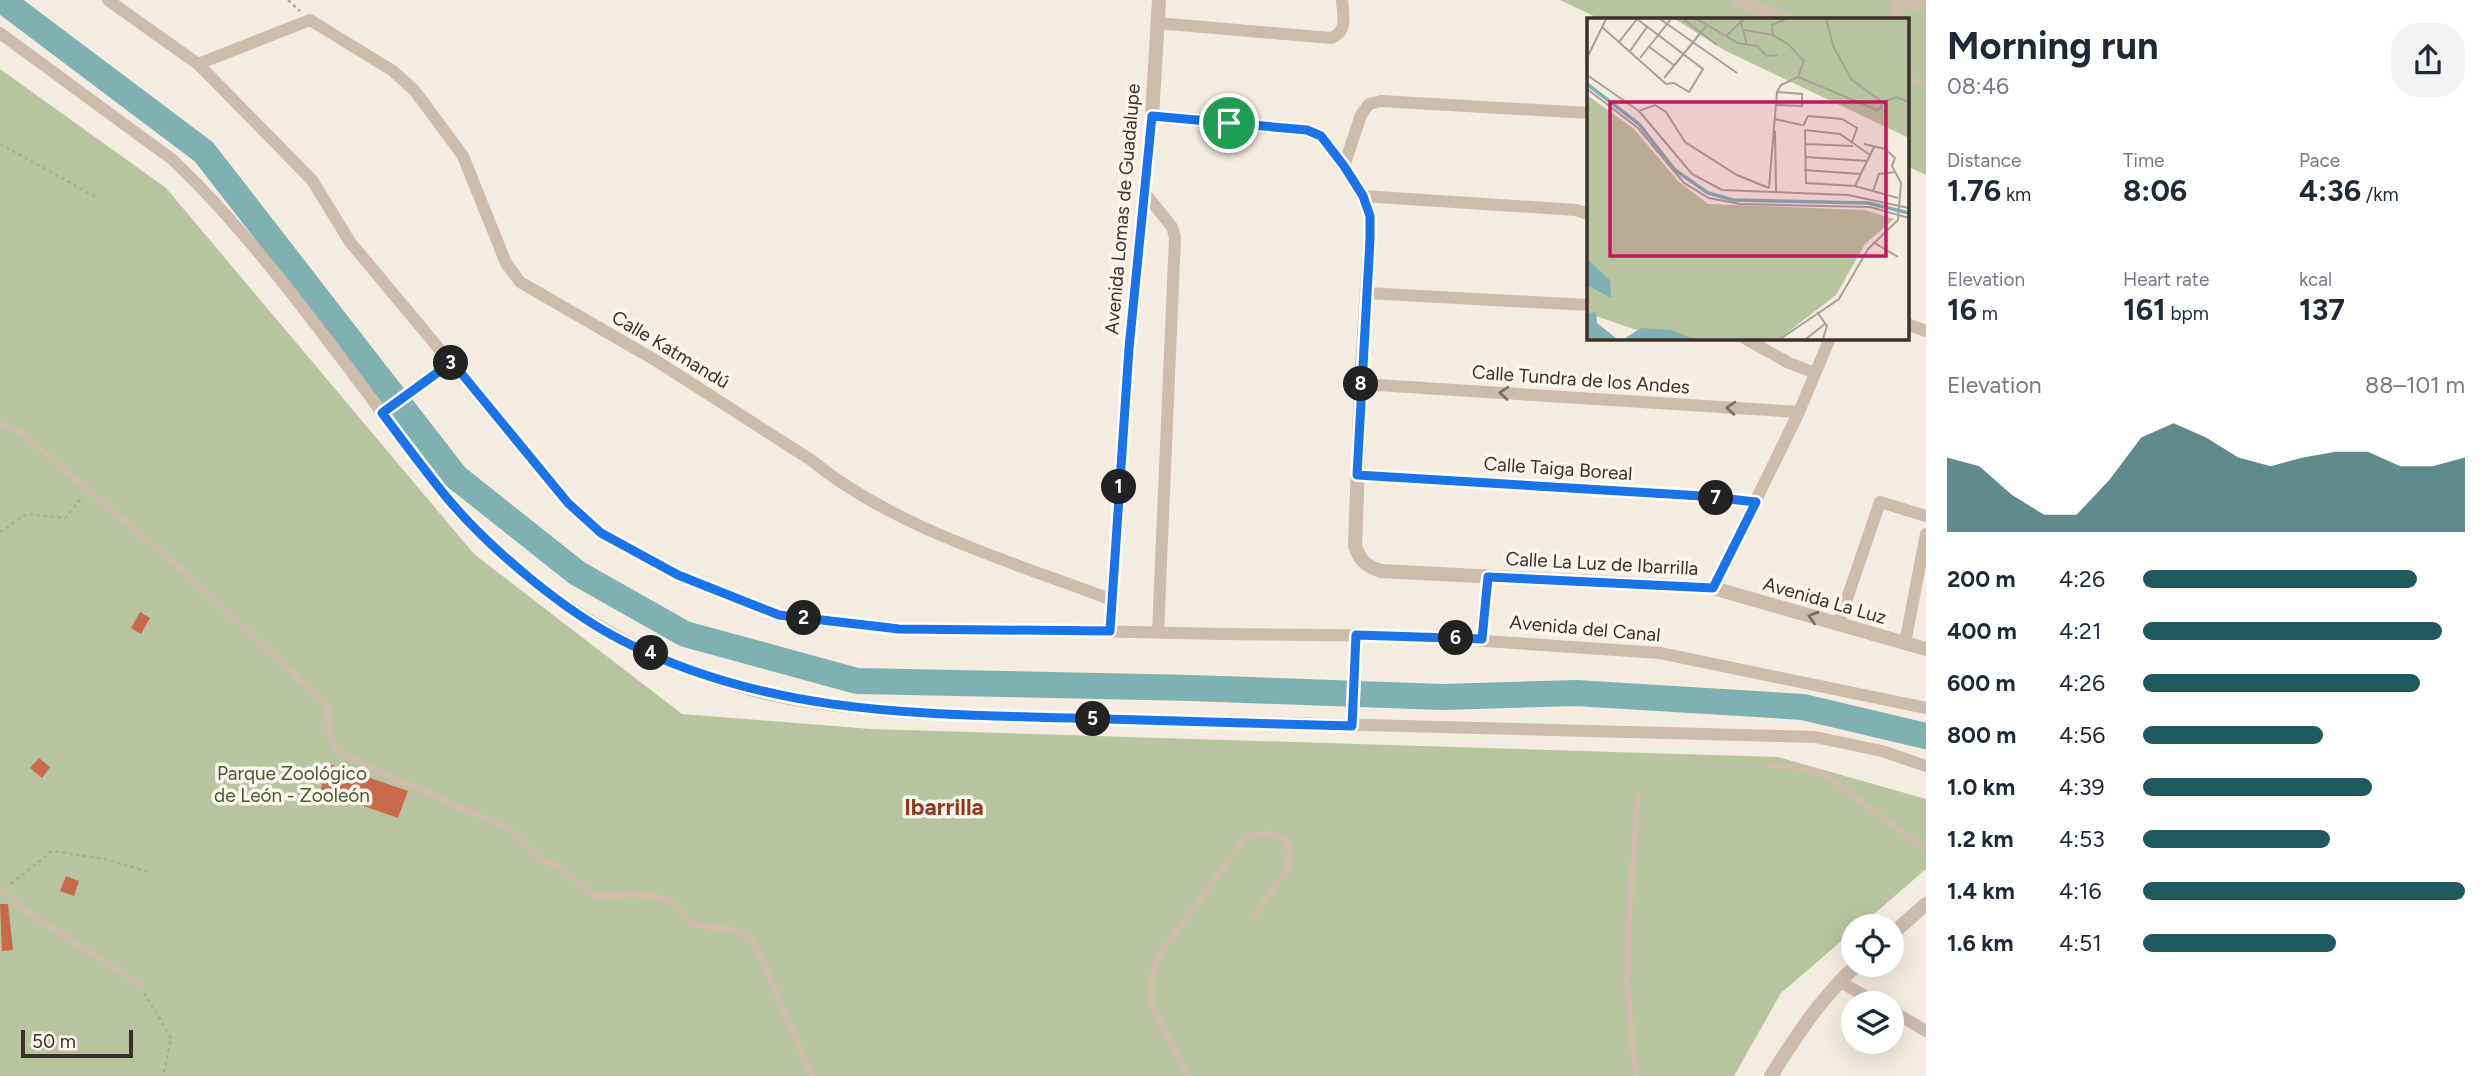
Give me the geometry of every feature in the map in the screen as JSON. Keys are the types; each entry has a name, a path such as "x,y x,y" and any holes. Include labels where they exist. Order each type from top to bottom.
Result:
{"street":[{"name":"Avenida del Canal","path":"108,0 198,64 312,180 350,242 568,503 601,533 678,575 779,615 899,629 1356,635 1482,639 1660,653 1926,708"},
{"name":"Avenida Lomas de Guadalupe","path":"1110,631 1129,348 1152,116 1159,0"},
{"path":"1157,23 1331,37 1343,29 1342,0"},
{"path":"1738,0 1783,18"},
{"path":"1898,1 1926,5"},
{"name":"Calle Katmandú","path":"198,64 310,20 393,71 415,91 463,156 506,263 520,282 654,360 884,510 1112,600"},
{"path":"0,33 173,160 193,180 295,297 449,500 513,564 575,611 622,640 689,670 751,690 833,706 906,713 1352,720 1815,737 1882,751 1926,766"},
{"path":"1344,166 1362,115 1369,104 1381,101 1587,113"},
{"path":"1152,116 1307,130 1321,136 1363,196 1576,209 1587,214"},
{"path":"1144,192 1172,227 1175,237 1158,632"},
{"name":"Calle La Luz de Ibarrilla","path":"1363,196 1370,216 1357,475 1355,546 1358,557 1367,566 1381,571 1713,588"},
{"path":"1366,292 1587,305"},
{"path":"1909,325 1926,331"},
{"path":"1748,340 1815,373"},
{"path":"1713,588 1799,412 1829,340"},
{"path":"382,413 442,372 452,362"},
{"name":"Calle Tundra de los Andes","path":"1361,384 1799,412"},
{"name":"Calle Taiga Boreal","path":"1357,475 1702,496 1756,502"},
{"path":"1838,625 1880,502 1926,516"},
{"path":"1905,643 1926,534"},
{"name":"Calle La Luz de Ibarrilla","path":"1482,639 1488,577"},
{"name":"Avenida La Luz","path":"1713,588 1926,649"},
{"path":"1352,720 1356,635"},
{"path":"1904,923 1926,904"},
{"path":"1771,1076 1800,1031 1843,977"},
{"path":"1839,981 1856,991"},
{"path":"1904,1018 1926,1031"}],"lane":[{"path":"1909,78 1926,86"},
{"path":"0,424 20,432 178,566 325,703 330,713 330,738 333,747 350,758 513,831 542,860 560,867 594,896 657,896 672,902 684,918 696,925 733,929 747,934 757,946 812,1076"},
{"path":"1770,766 1801,766 1824,774 1926,850"},
{"path":"1636,1076 1628,983 1628,934 1637,796"},
{"path":"1188,1076 1153,1007 1151,987 1156,961 1247,837 1266,833 1285,839 1290,853 1288,869 1252,918"},
{"path":"1,889 29,913 139,984"}],"path":[{"path":"0,144 98,198"},
{"path":"0,532 27,514 65,518 89,490"},
{"path":"1,889 52,851 104,859 149,872"},
{"path":"139,984 171,1038 163,1076"}],"green space":[{"path":"1560,0 1926,0 1926,175 1909,167 1909,18 1598,18"},
{"name":"Parque Zoológico de León - Zooleón","path":"0,69 166,188 474,554 682,714 871,729 1778,757 1926,799 1926,869 1874,914 1841,914 1841,941 1781,993 1734,1076 0,1076"}],"building":[{"path":"140,612 150,618 141,634 131,628"},
{"path":"39,758 50,767 42,778 30,768"},
{"path":"329,764 408,791 398,818 320,791"},
{"path":"66,876 79,881 74,896 60,891"},
{"path":"0,904 8,904 13,950 2,951"}],"waterway":[{"path":"2,0 204,152 456,477 577,573 685,634 857,681 1192,688 1442,697 1576,693 1803,707 1926,736"}],"district":[{"name":"Ibarrilla","path":"944,807"}],"route":[{"path":"1152,116 1229,123 1307,130 1321,136 1363,196 1370,216 1370,239 1357,475 1702,496 1756,502 1713,588 1488,577 1482,639 1356,635 1352,726 1029,718 906,713 833,706 751,690 689,670 622,640 575,611 513,564 449,500 382,413 442,372 452,362 568,503 601,533 678,575 779,615 899,629 1110,631 1129,348 1152,116"}]}
